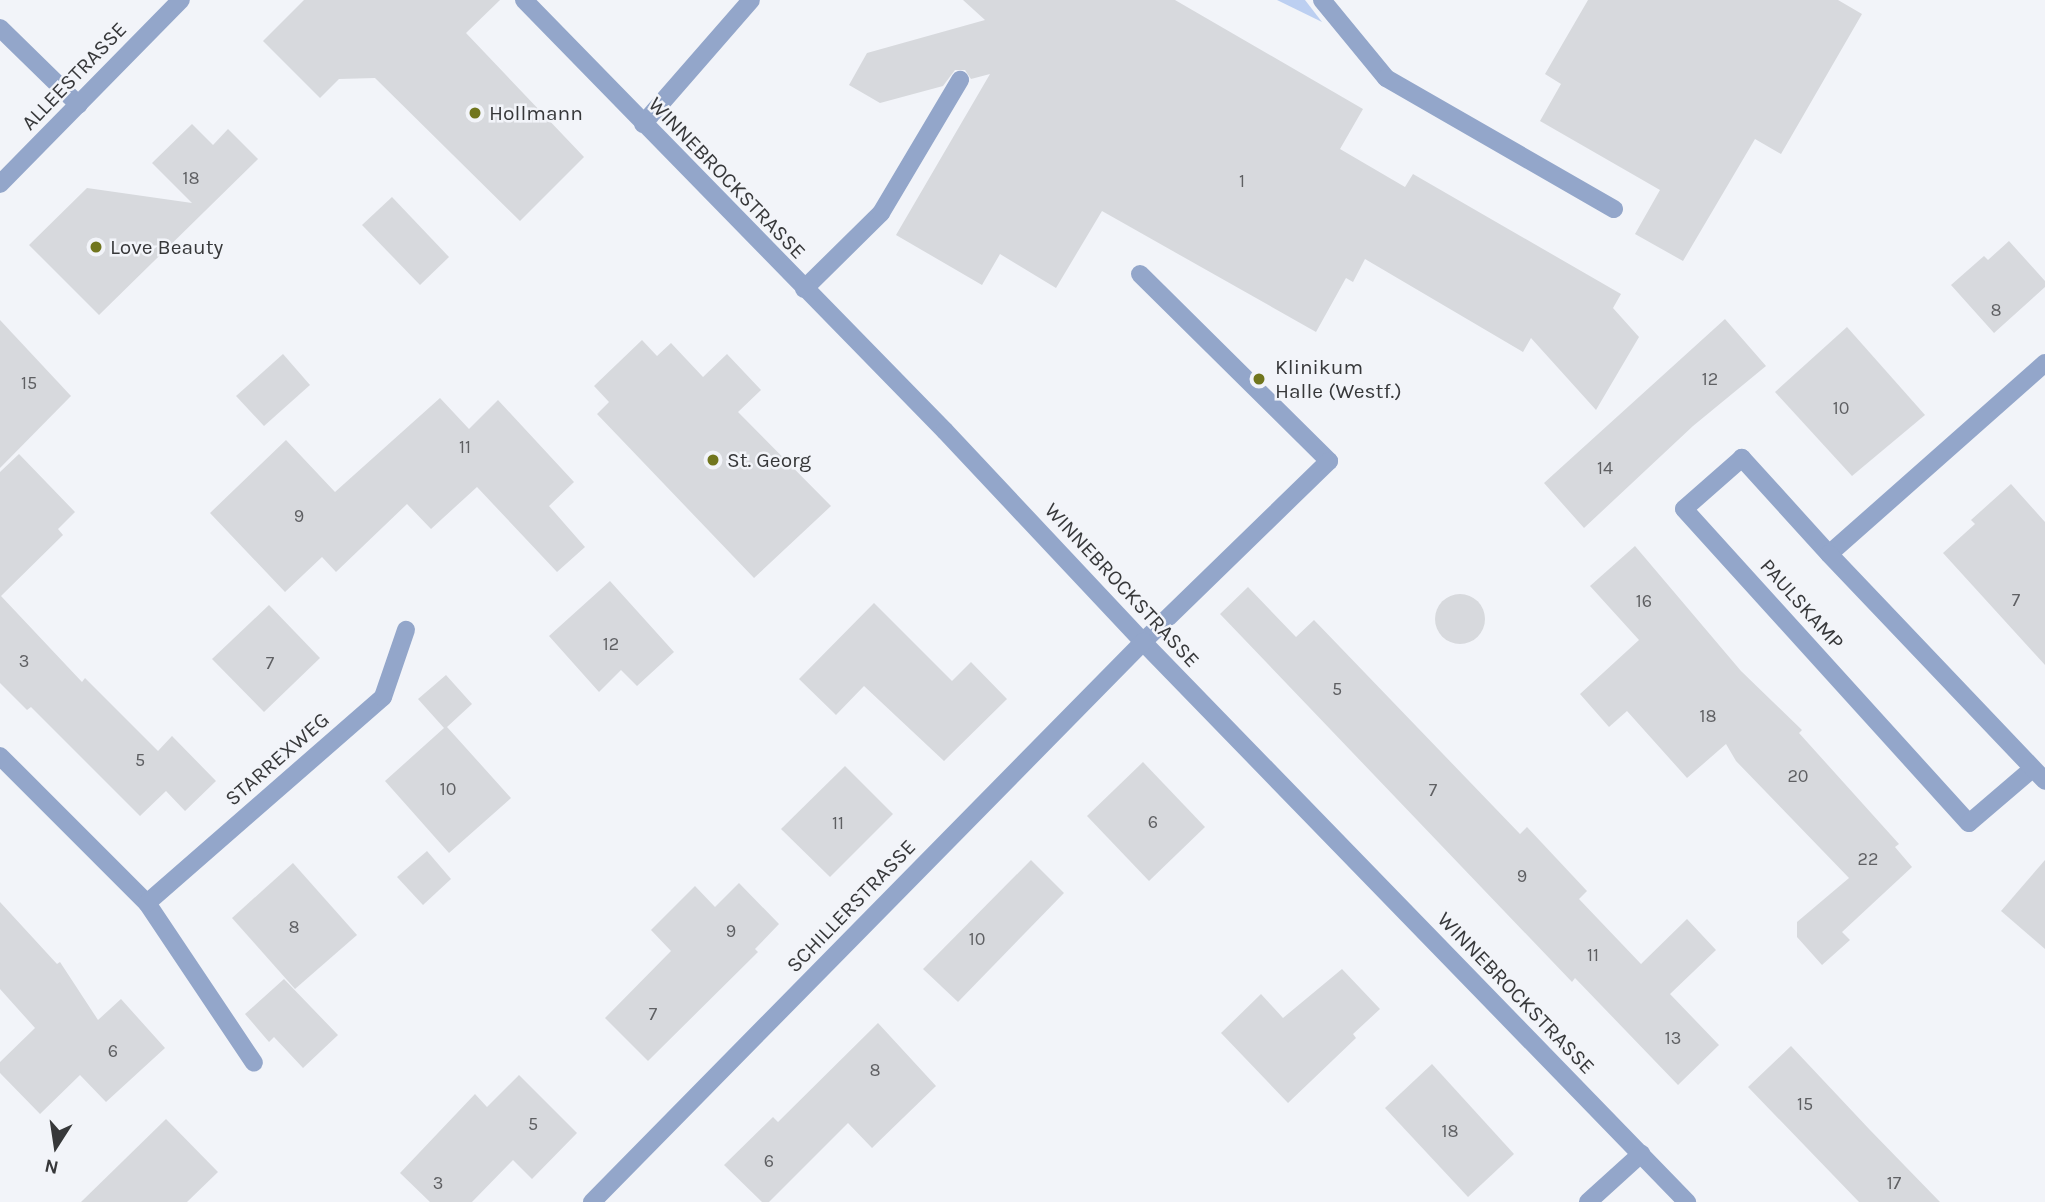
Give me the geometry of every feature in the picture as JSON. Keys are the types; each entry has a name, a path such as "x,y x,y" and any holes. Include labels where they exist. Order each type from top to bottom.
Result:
{"street":[{"name":"ALLEESTRASSE","path":"0,184 181,0"},
{"name":"WINNEBROCKSTRASSE","path":"524,0 804,289 945,430 1143,642 1686,1202"},
{"path":"643,124 751,0"},
{"path":"1322,0 1386,78 1614,209"},
{"path":"0,28 79,105"},
{"path":"804,289 881,214 960,80"},
{"name":"SCHILLERSTRASSE","path":"592,1202 1143,642 1329,461 1140,274"},
{"path":"1829,554 2045,363"},
{"name":"PAULSKAMP","path":"2032,769 1969,822 1684,509 1742,458 2045,782"},
{"name":"STARREXWEG","path":"147,903 383,697 406,630"},
{"path":"0,756 147,903 254,1063"},
{"path":"1588,1202 1641,1154"}],"shaded area":[{"path":"1277,0 1305,0 1322,22"}],"building":[{"name":"Hollmann","path":"304,0 500,0 466,33 584,157 520,221 375,78 339,79 320,98 263,41"},
{"path":"963,0 1175,0 1363,109 1340,149 1405,187 1413,174 1621,294 1613,308 1639,337 1596,410 1531,338 1523,352 1365,259 1353,282 1346,278 1316,332 1102,211 1056,288 1000,254 982,285 896,235 990,74 971,79 965,70 955,70 943,86 880,103 849,85 867,53 985,20"},
{"path":"1588,0 1838,0 1862,14 1781,154 1755,139 1683,261 1635,234 1660,190 1540,121 1561,84 1545,74"},
{"path":"192,124 213,145 228,129 258,159 99,315 29,245 87,188 192,203 152,163"},
{"path":"392,197 449,257 420,285 362,225"},
{"path":"2009,241 2045,281 2045,287 1994,333 1951,285 1984,256 1988,260"},
{"path":"1725,319 1766,366 1693,426 1584,528 1544,483"},
{"path":"0,320 71,396 0,468"},
{"path":"1847,327 1925,415 1852,476 1775,392"},
{"name":"St. Georg","path":"642,340 657,356 671,343 703,377 727,354 761,390 738,412 831,506 754,578 597,414 609,402 594,386"},
{"path":"283,354 310,385 264,426 236,396"},
{"path":"440,398 469,429 498,400 574,482 549,506 585,547 557,572 477,487 431,529 407,504 336,572 322,557 285,592 210,513 286,440 335,492"},
{"path":"19,454 75,512 58,529 63,535 1,596 82,682 85,678 158,751 172,736 216,781 185,811 166,791 140,816 31,707 27,710 0,683 0,472"},
{"path":"2011,484 2045,522 2045,665 1943,553 1975,524 1971,520"},
{"path":"1635,546 1741,671 1802,730 1799,733 1899,844 1895,847 1912,867 1842,932 1850,940 1822,965 1797,937 1797,922 1849,878 1736,761 1726,744 1687,778 1627,711 1609,727 1580,694 1639,640 1590,586"},
{"path":"610,581 674,652 637,686 621,670 599,692 549,636"},
{"path":"1248,587 1296,637 1314,620 1520,834 1527,827 1587,891 1579,899 1641,964 1687,919 1716,950 1670,994 1719,1045 1678,1085 1575,978 1572,982 1220,614"},
{"path":"1460,594 1478,601 1485,619 1478,637 1460,644 1442,637 1435,619 1442,601"},
{"path":"874,603 952,681 971,662 1007,699 944,761 864,686 836,715 799,679"},
{"path":"269,605 320,658 264,712 212,659"},
{"path":"446,675 472,704 447,727 511,798 449,853 385,781 444,728 418,699"},
{"path":"1143,762 1205,827 1149,881 1087,816"},
{"path":"845,766 893,814 830,877 781,829"},
{"path":"427,851 451,879 423,905 397,877"},
{"path":"1031,860 1064,893 958,1002 923,969"},
{"path":"2045,860 2045,949 2001,911"},
{"path":"293,863 357,935 295,989 232,918"},
{"path":"739,883 779,924 755,949 758,952 648,1061 605,1018 671,951 651,930 695,886 715,907"},
{"path":"0,902 57,964 60,962 98,1020 121,999 165,1048 106,1102 80,1075 40,1114 0,1073 0,1062 35,1028 0,989"},
{"path":"1342,969 1380,1009 1353,1034 1356,1038 1288,1103 1221,1033 1261,994 1283,1018"},
{"path":"284,979 338,1035 303,1068 274,1037 269,1042 245,1014"},
{"path":"878,1023 936,1086 872,1148 848,1123 769,1202 762,1202 724,1165 773,1117 778,1122"},
{"path":"1791,1046 1940,1202 1859,1202 1748,1087"},
{"path":"1432,1064 1514,1154 1468,1197 1385,1108"},
{"path":"519,1075 577,1133 532,1179 513,1160 472,1202 430,1202 400,1173 475,1094 487,1107"},
{"path":"166,1119 218,1172 187,1202 81,1202"}],"place":[{"name":"Hollmann","path":"475,113"},
{"name":"Love Beauty","path":"96,247"},
{"name":"Klinikum Halle (Westf.)","path":"1259,379"},
{"name":"St. Georg","path":"713,460"}]}
